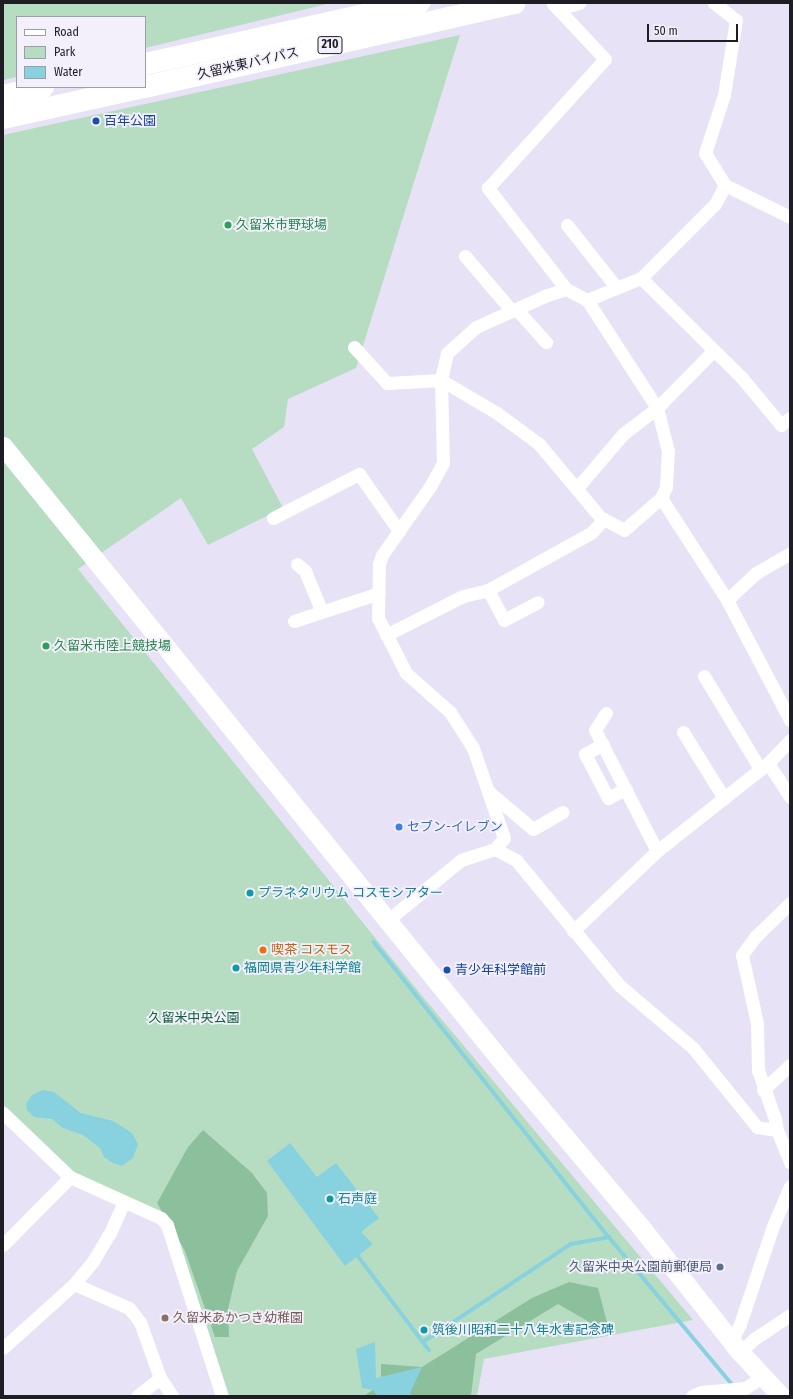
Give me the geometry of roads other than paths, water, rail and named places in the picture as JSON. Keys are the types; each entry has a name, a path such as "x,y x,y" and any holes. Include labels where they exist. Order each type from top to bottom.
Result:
{"highway":[{"name":"久留米東バイパス","path":"146,64 419,3"},
{"name":"久留米東バイパス","path":"146,87 515,3"},
{"path":"3,96 39,88"},
{"name":"久留米東バイパス","path":"3,118 139,88"}],"street":[{"path":"555,6 579,3"},
{"path":"714,3 736,20 724,95 705,153 726,185 790,218"},
{"path":"354,347 387,383 441,380 497,413 539,444 604,519 624,530 661,498 666,487 668,451 657,408 587,300 566,289 488,188 606,60 555,6"},
{"path":"587,300 642,278 714,204 726,185"},
{"path":"567,225 617,288"},
{"path":"464,256 546,342"},
{"path":"642,278 742,378 781,424 790,418"},
{"path":"388,920 461,860 495,849 504,838 473,748 450,712 406,673 378,618 379,564 382,554 431,485 443,462 441,380 447,353 476,328 547,295 566,289"},
{"path":"577,488 622,434 657,408 714,350"},
{"path":"3,446 736,1346 764,1376 780,1396"},
{"path":"273,518 359,474 399,531"},
{"path":"661,498 727,600 790,720"},
{"path":"386,635 463,596 488,590 591,533 604,519"},
{"path":"727,600 756,573 790,553"},
{"path":"297,564 305,571 322,612"},
{"path":"488,590 504,620 538,602"},
{"path":"294,621 379,593"},
{"path":"704,676 764,766 790,797"},
{"path":"606,713 595,730 657,851"},
{"path":"683,732 724,798"},
{"path":"573,931 657,851 764,766 789,738"},
{"path":"603,744 585,754 608,798 626,789"},
{"path":"489,792 533,828 563,812"},
{"path":"495,849 516,860 618,985 693,1048 757,1127 777,1130"},
{"path":"790,903 755,936 742,955 757,1023 758,1070 763,1090 790,1162"},
{"path":"763,1090 790,1065"},
{"path":"3,1113 70,1177 161,1218 172,1234 222,1396"},
{"path":"3,1245 70,1177"},
{"path":"736,1346 740,1324 773,1226 790,1186"},
{"path":"3,1348 74,1284 93,1261 110,1234 124,1202"},
{"path":"74,1284 129,1308 140,1322 160,1378 172,1396"},
{"path":"736,1346 754,1339 790,1315"},
{"path":"692,1396 701,1392 745,1388 764,1376"},
{"path":"137,1396 160,1378"}],"water":[{"path":"43,1090 54,1092 81,1113 113,1121 132,1133 138,1144 133,1158 122,1166 111,1162 104,1157 100,1148 83,1135 63,1128 52,1119 34,1117 27,1110 26,1104 32,1095"},
{"path":"290,1143 317,1177 336,1163 379,1218 361,1232 373,1244 345,1266 267,1161"},
{"path":"375,1342 376,1378 422,1367 410,1393 412,1396 377,1396 373,1390 362,1388 356,1349"}],"waterway":[{"path":"374,942 609,1237 731,1383"},
{"path":"423,1342 571,1244 609,1237"},
{"path":"358,1256 429,1350"}],"place":[{"name":"百年公園","path":"96,121"},
{"name":"久留米市野球場","path":"228,225"},
{"name":"久留米市陸上競技場","path":"46,646"},
{"name":"セブン-イレブン","path":"399,827"},
{"name":"プラネタリウム コスモシアター","path":"250,893"},
{"name":"喫茶 コスモス","path":"263,950"},
{"name":"福岡県青少年科学館","path":"236,968"},
{"name":"青少年科学館前","path":"447,970"},
{"name":"石声庭","path":"330,1199"},
{"name":"久留米中央公園前郵便局","path":"720,1267"},
{"name":"久留米あかつき幼稚園","path":"165,1318"},
{"name":"筑後川昭和二十八年水害記念碑","path":"424,1330"}],"park label":[{"name":"久留米中央公園","path":"194,1018"}]}
